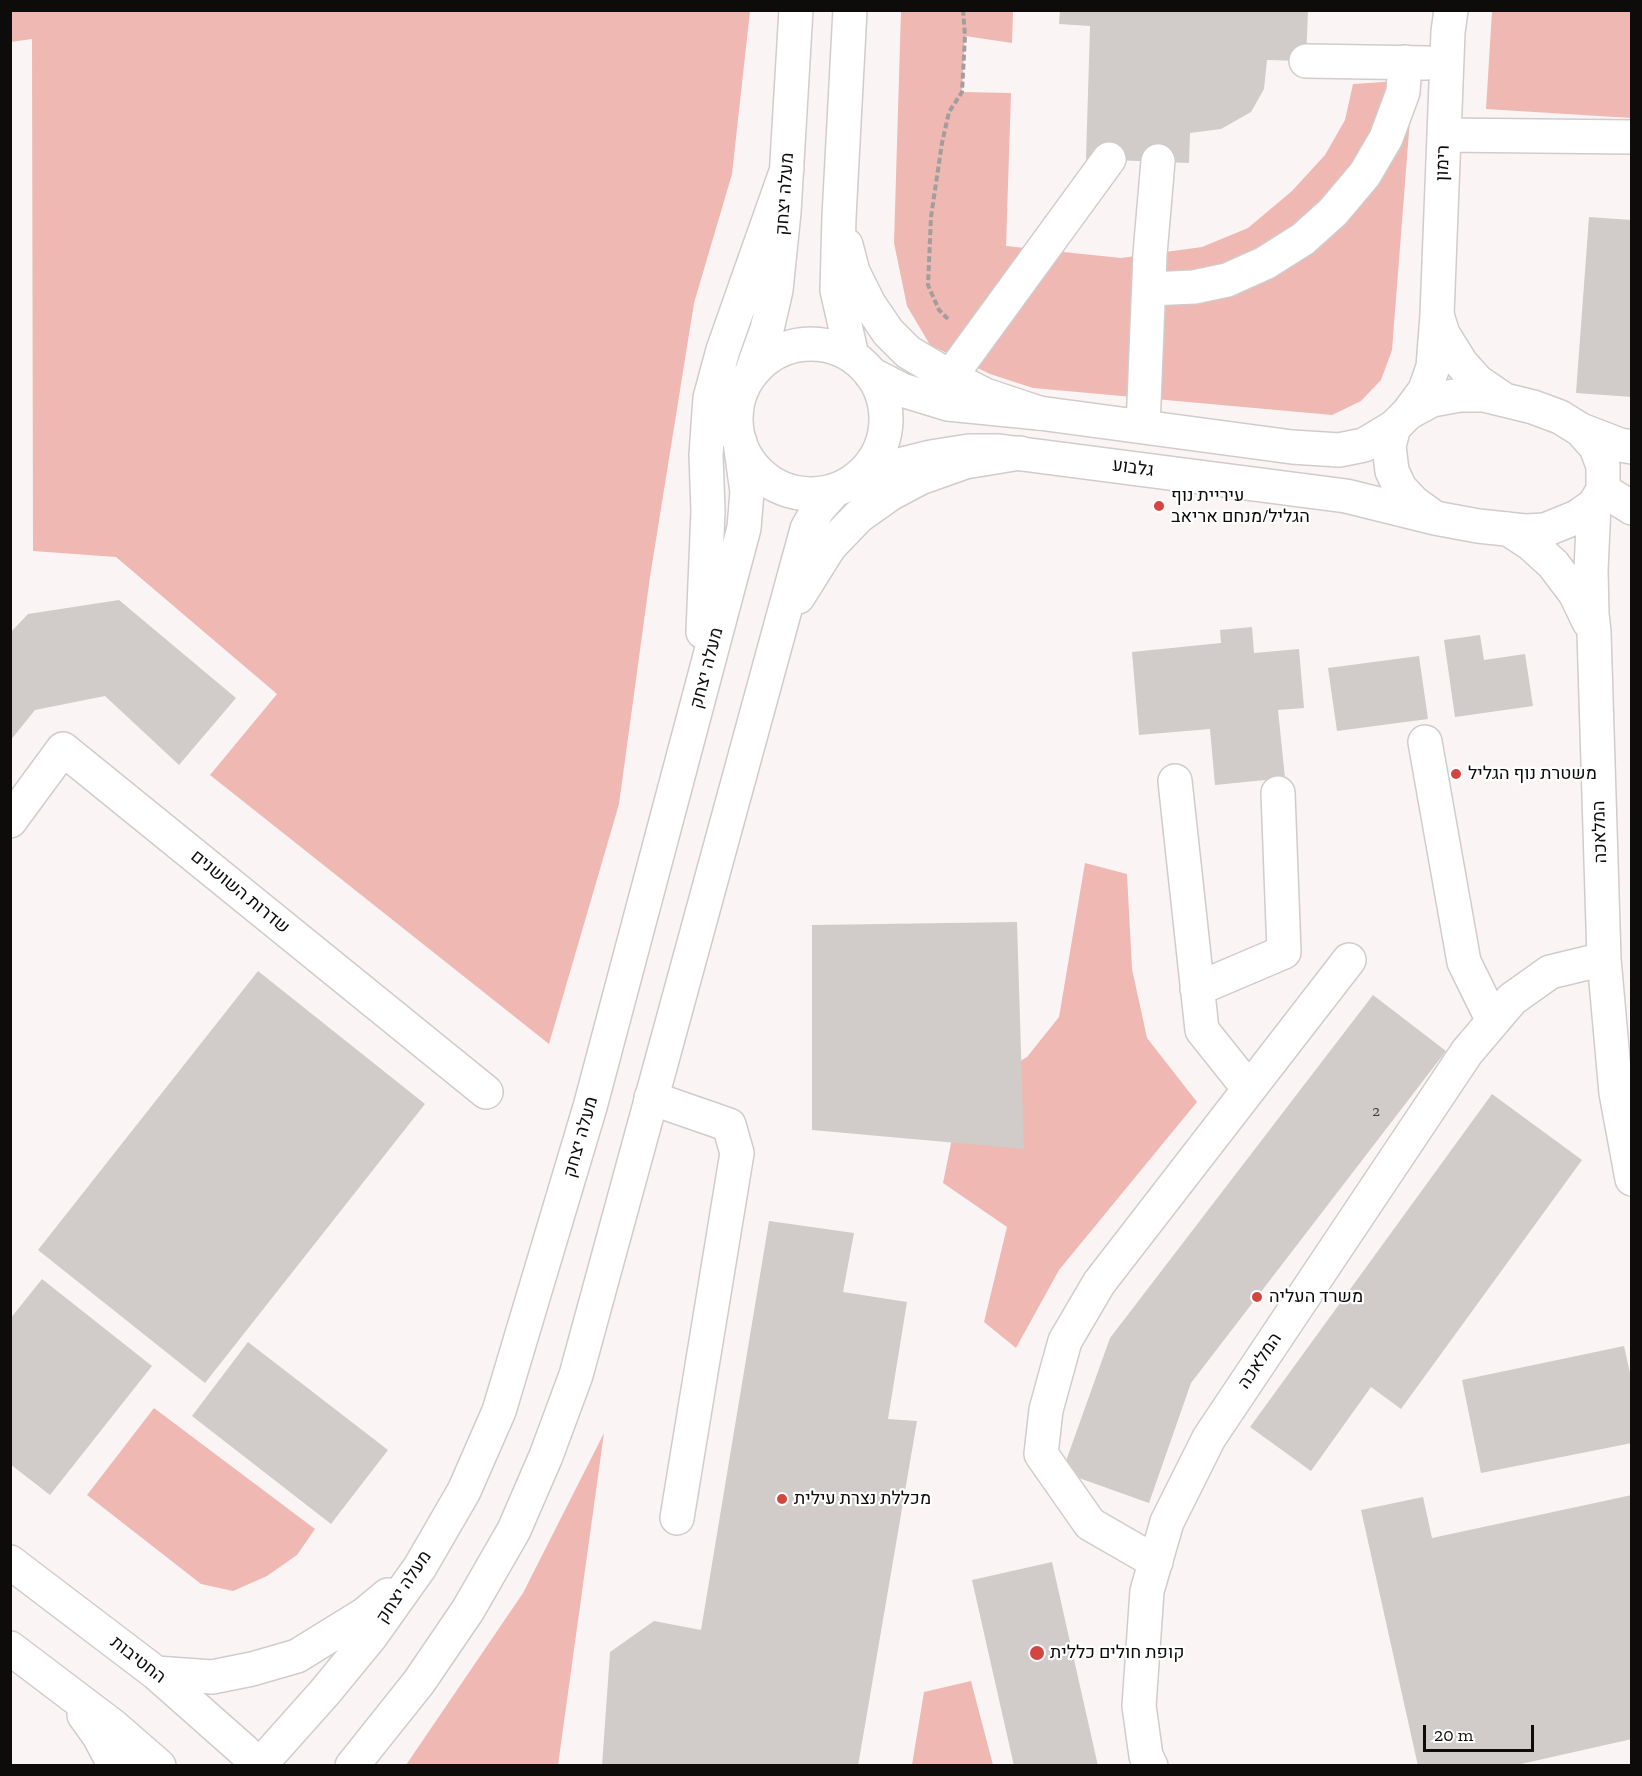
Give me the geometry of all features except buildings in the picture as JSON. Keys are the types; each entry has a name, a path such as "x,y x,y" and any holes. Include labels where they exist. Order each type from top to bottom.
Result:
{"street":[{"name":"מעלה יצחק","path":"751,374 767,329 776,290 787,169 796,10"},
{"path":"850,10 837,290 861,365 881,392 886,413 885,434 879,454 866,471 851,483 834,491 811,495 788,491 767,480 750,463 740,442 736,418 740,394 751,374 767,358 787,348 809,344 831,347 861,365 902,390 948,404 1039,413 1292,447 1339,450 1364,445 1432,400 1460,395 1484,395 1533,407 1560,417 1581,430 1620,445 1632,447"},
{"name":"רימון","path":"1401,420 1425,390 1433,367 1448,32 1451,10"},
{"path":"1306,61 1447,63"},
{"path":"1149,289 1194,287 1227,280 1265,263 1303,239 1333,212 1365,174 1386,138 1403,92 1406,62"},
{"path":"1444,135 1632,137"},
{"path":"950,377 1108,159"},
{"path":"1143,427 1158,161"},
{"path":"701,688 708,511 706,455 710,398 723,350 787,169"},
{"path":"839,217 853,272 869,304 888,332 908,352 985,395 1039,413"},
{"name":"רימון","path":"1437,315 1443,334 1461,363 1478,382 1505,400"},
{"path":"1401,420 1389,446 1392,471 1400,488 1413,502 1435,518 1525,531 1545,530 1577,517 1599,498 1603,466 1596,447 1581,430"},
{"name":"מעלה יצחק","path":"259,1765 325,1692 371,1636 417,1571 464,1491 499,1411 590,1107 744,528 747,492 740,442"},
{"name":"גלבוע","path":"866,471 969,451 999,451 1346,496 1435,518"},
{"path":"780,627 830,546 859,516 890,494 920,478 965,462 1020,453"},
{"path":"352,1766 371,1753 468,1610 514,1530 546,1456 576,1375 807,529 819,508 834,491"},
{"path":"1599,498 1632,508"},
{"name":"המלאכה","path":"1599,498 1591,570 1604,959 1616,1093 1632,1179"},
{"name":"המלאכה","path":"1508,529 1531,544 1553,564 1575,593 1594,632"},
{"path":"1425,742 1464,962 1493,1021"},
{"name":"שדרות השושנים","path":"10,821 63,749 486,1092"},
{"path":"1174,781 1202,1030 1249,1089"},
{"path":"1197,989 1284,952 1278,794"},
{"name":"המלאכה","path":"1151,1766 1146,1756 1139,1706 1147,1591 1167,1522 1209,1438 1467,1052 1512,999 1550,972 1604,959"},
{"path":"1156,1562 1090,1524 1041,1454 1046,1410 1065,1341 1099,1283 1349,960"},
{"path":"651,1098 729,1125 738,1153 677,1518"},
{"name":"החטיבות","path":"10,1562 156,1673 259,1765"},
{"path":"156,1673 212,1677 252,1669 297,1656 365,1614 417,1571"},
{"path":"10,1648 113,1726 159,1766"},
{"path":"70,1693 99,1736 115,1766"}],"path":[{"path":"963,10 965,36 962,92 950,112 942,144 931,217 928,285 939,310 975,343"}],"shaded area":[{"path":"11,10 750,11 732,174 694,303 650,577 619,804 549,1044 210,775 277,694 116,557 33,551 32,39 11,42"},
{"path":"901,11 1013,11 1012,43 965,36 962,92 1011,93 1006,246 1121,258 1202,247 1248,228 1292,191 1325,155 1345,120 1353,84 1413,80 1392,350 1381,380 1361,401 1332,415 1033,388 990,374 930,345 907,306 894,243"},
{"path":"1492,11 1631,11 1631,118 1486,109"},
{"path":"1085,863 1127,874 1132,969 1147,1038 1197,1102 1059,1270 1016,1348 984,1322 1007,1227 943,1183 964,1079 1000,1073 1027,1057 1059,1017"},
{"path":"154,1408 315,1529 297,1555 267,1576 233,1591 201,1584 87,1495"},
{"path":"604,1433 558,1765 406,1765 523,1593"},
{"path":"971,1681 993,1765 912,1765 924,1692"}],"place":[{"name":"עיריית נוף הגליל/מנחם אריאב","path":"1159,506"},
{"name":"משטרת נוף הגליל","path":"1456,774"},
{"name":"משרד העליה","path":"1257,1297"},
{"name":"מכללת נצרת עילית","path":"782,1499"},
{"name":"קופת חולים כללית","path":"1037,1653"}]}
